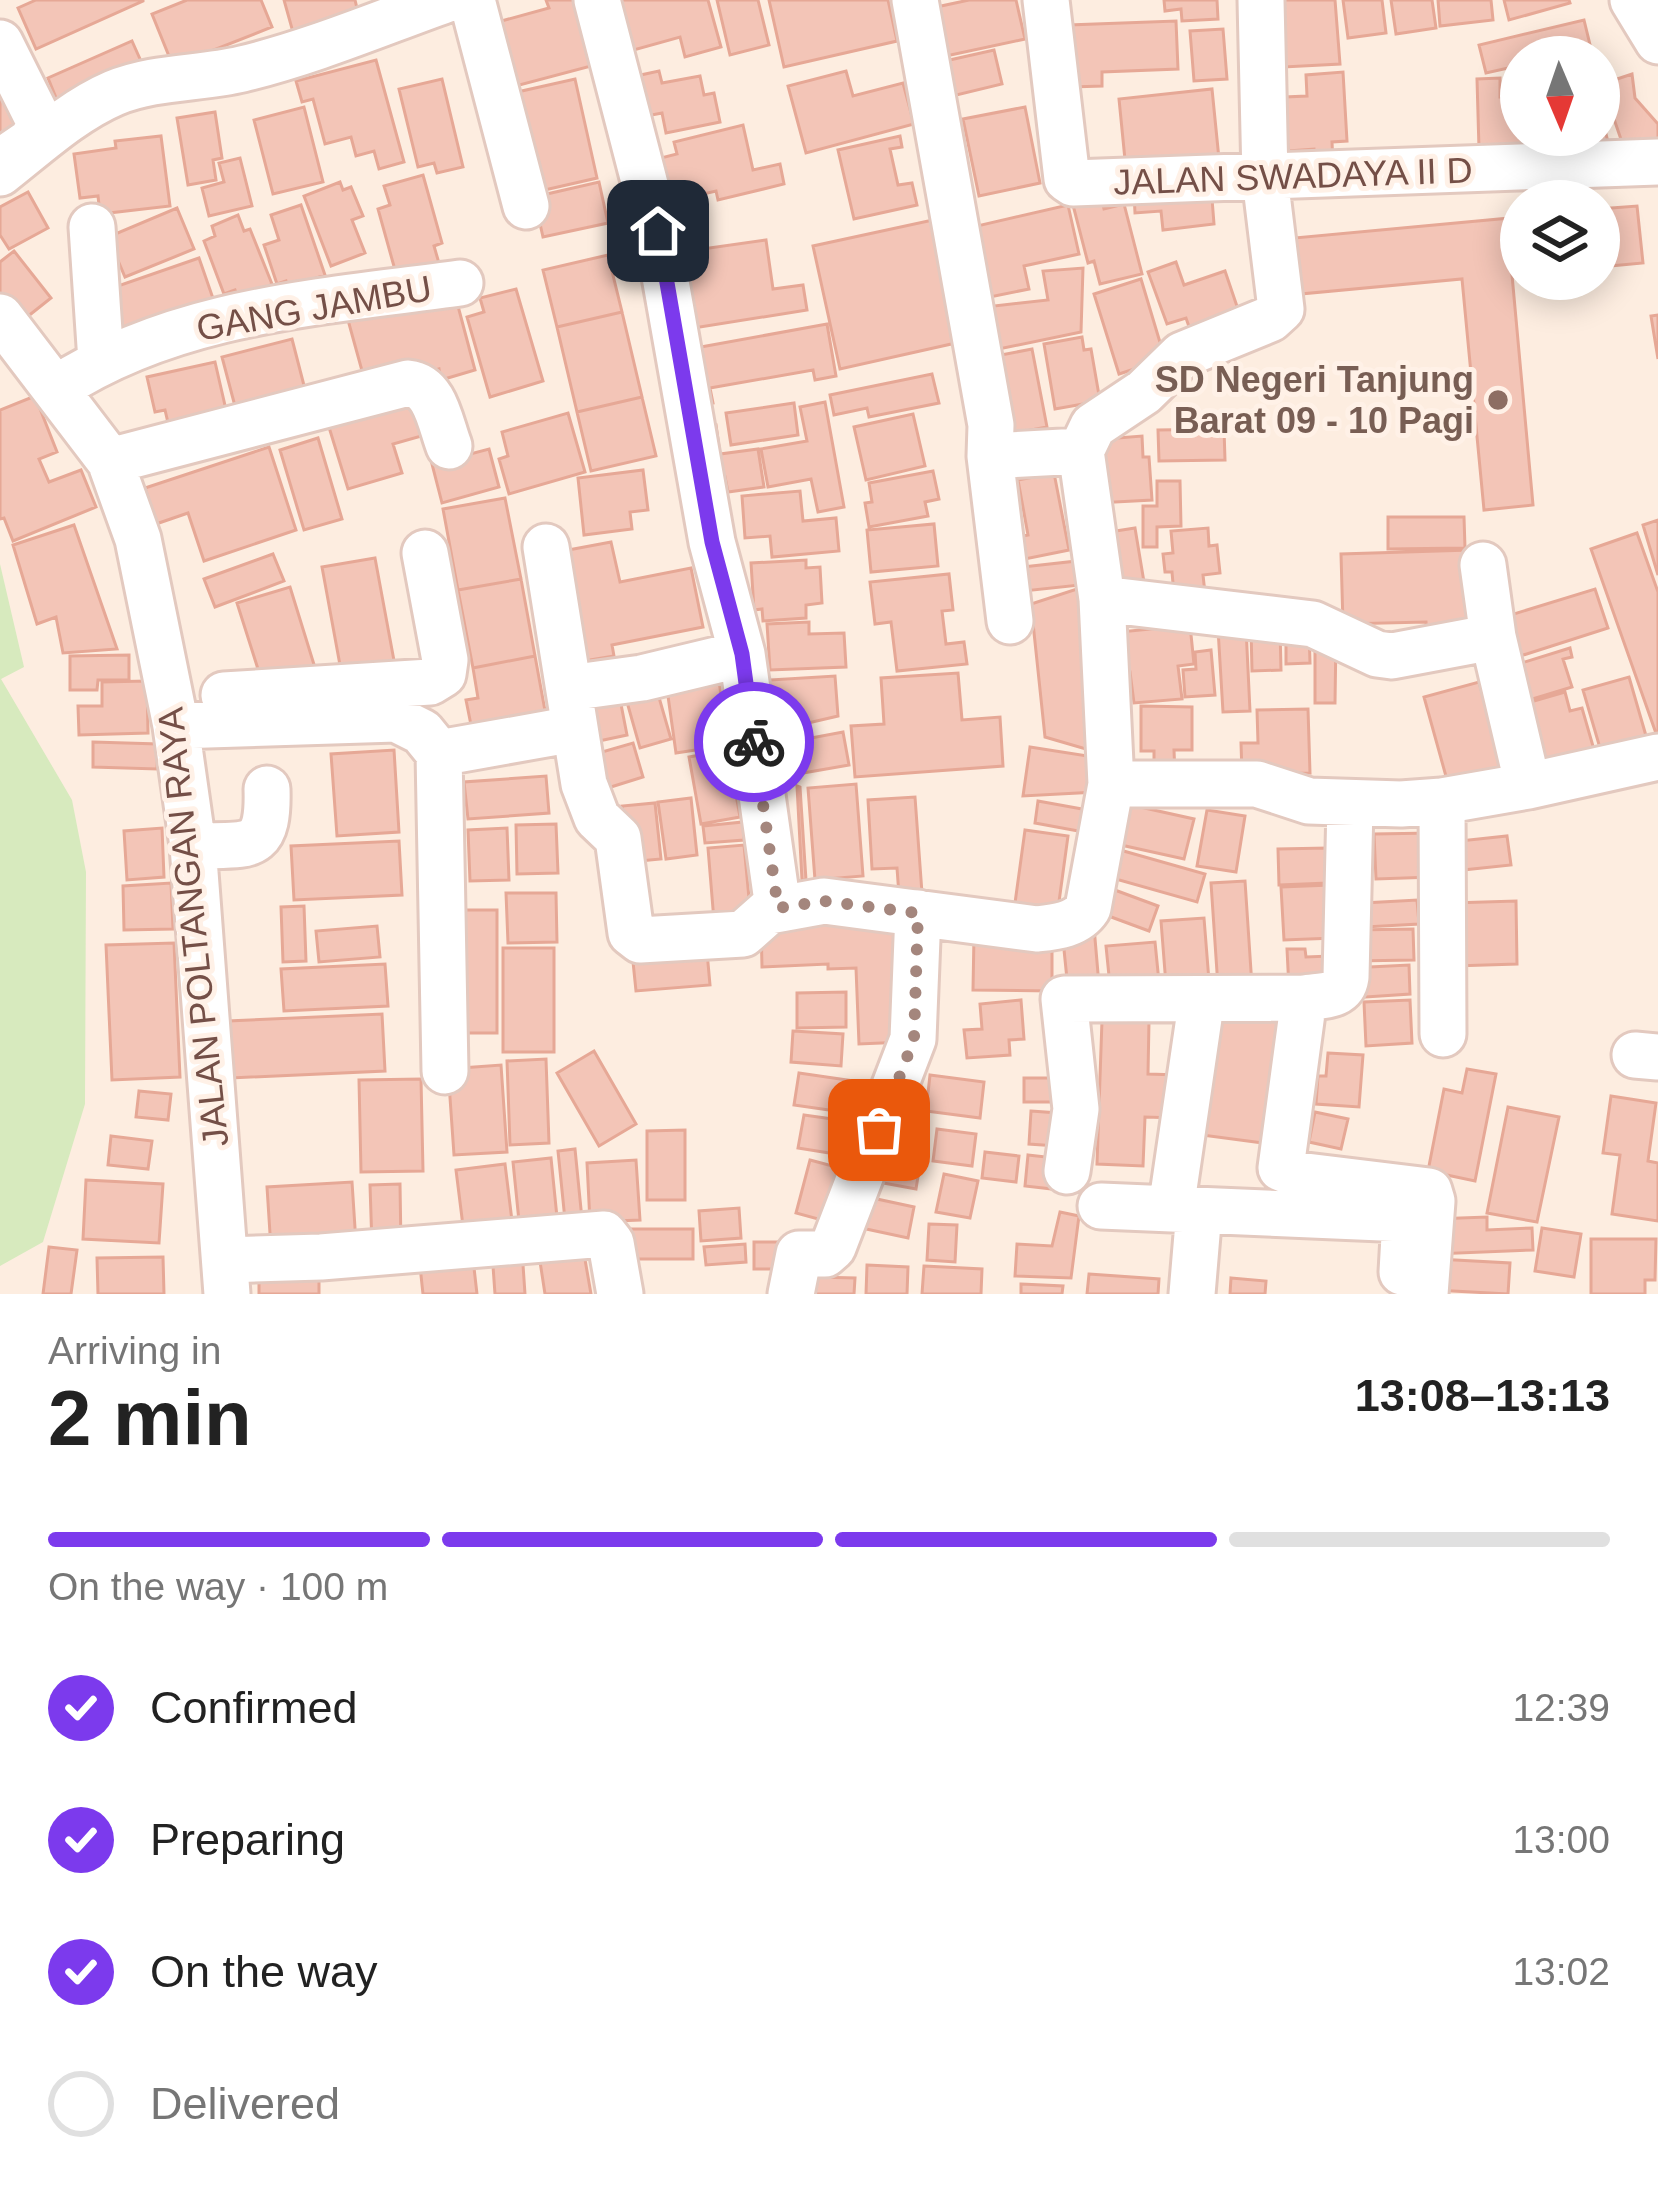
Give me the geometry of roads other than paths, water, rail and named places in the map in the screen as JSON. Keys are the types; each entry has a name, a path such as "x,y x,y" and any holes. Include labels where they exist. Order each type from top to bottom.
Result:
{"street":[{"path":"0,173 60,125 115,93 291,56 445,0"},
{"path":"472,0 526,206"},
{"path":"597,0 658,231 712,542 742,654 778,908"},
{"path":"915,0 991,425 990,456 1010,621"},
{"name":"JALAN SWADAYA II D","path":"1046,0 1067,179 1073,183 1658,162"},
{"path":"546,547 584,784 597,818 617,838 631,933 653,941 743,934 778,908 824,901 1037,928 1059,927 1083,915 1111,784 1102,599 1081,451 1093,426 1144,392 1183,355 1279,314 1282,302 1265,178 1261,0"},
{"path":"0,43 41,125 31,141 0,162"},
{"path":"92,227 101,361"},
{"name":"GANG JAMBU","path":"57,388 101,361 215,319 460,283"},
{"name":"JALAN POLTANGAN RAYA","path":"0,317 110,461 138,538 173,711 193,846 226,1277"},
{"path":"110,461 408,383 429,392 449,446"},
{"path":"990,456 1081,451"},
{"path":"173,711 204,697 430,682 443,674 445,661 425,553"},
{"path":"1484,565 1493,637 1528,786"},
{"path":"1102,599 1313,624 1377,654 1392,656 1493,637"},
{"path":"439,754 642,678 742,654"},
{"path":"173,711 396,719 422,732 439,754 445,1071"},
{"path":"1111,784 1257,784 1309,801 1350,805 1442,801 1658,757"},
{"path":"193,846 256,841 268,821 267,789"},
{"path":"1442,801 1443,1034"},
{"path":"1067,1171 1076,1109 1064,999 1304,998 1338,993 1345,986 1350,805"},
{"path":"791,1294 799,1254 825,1254 832,1247 914,1039 918,913"},
{"path":"1304,998 1281,1168 1298,1175 1429,1191 1425,1294"},
{"path":"1192,1294 1185,1210 1199,1018"},
{"path":"1101,1206 1405,1220 1401,1294"},
{"path":"226,1277 321,1257 604,1234 611,1243 620,1294"}],"place":[{"name":"SD Negeri Tanjung Barat 09 - 10 Pagi","path":"1498,400"}]}
